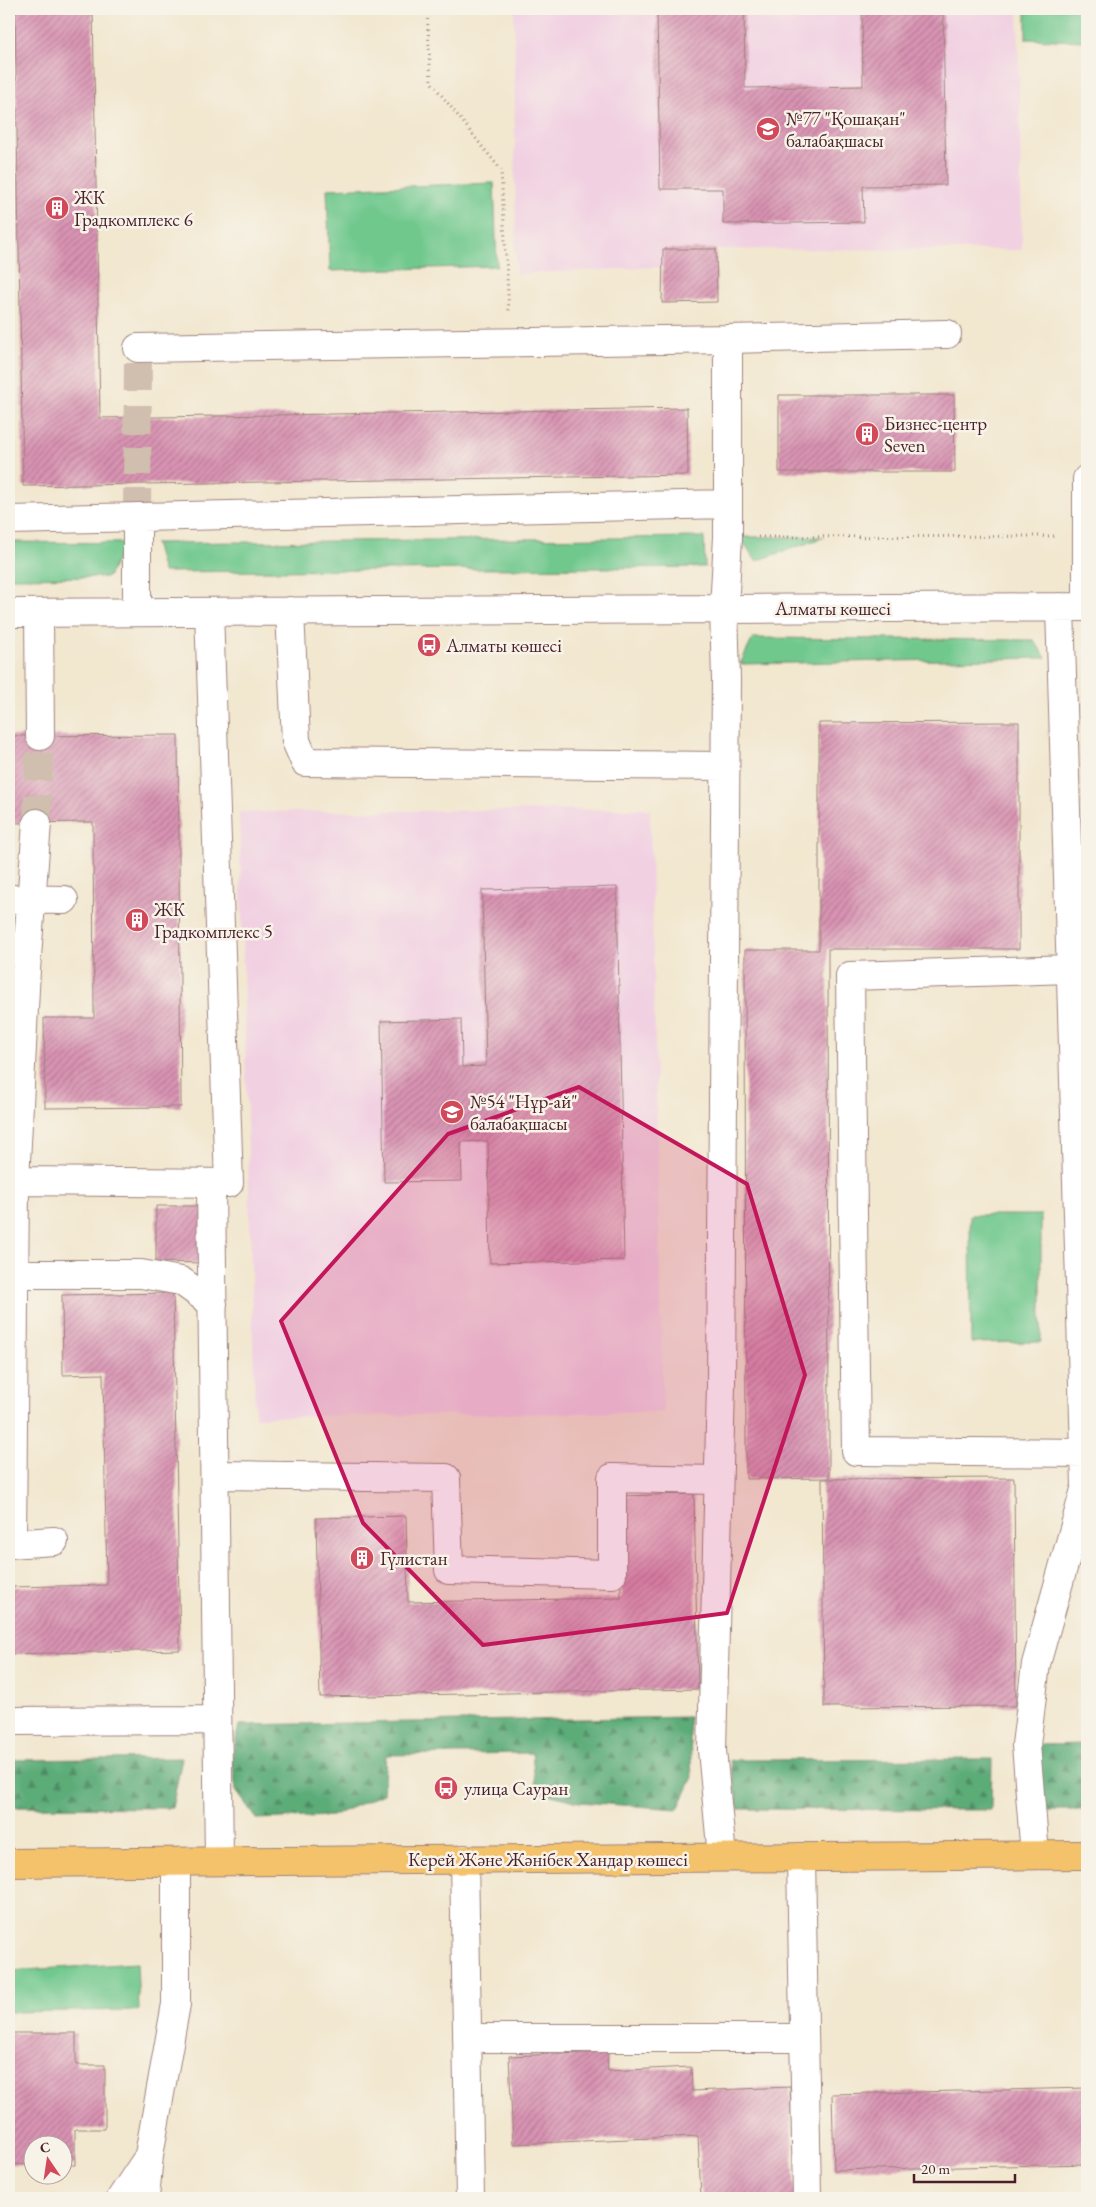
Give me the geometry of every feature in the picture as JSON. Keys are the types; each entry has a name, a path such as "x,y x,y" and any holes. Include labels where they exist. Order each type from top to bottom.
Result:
{"main road":[{"name":"Керей Және Жәнібек Хандар көшесі","path":"9,1863 1087,1855"}],"street":[{"path":"138,348 947,334"},
{"path":"722,1857 712,1750 718,1480 725,766 724,609 728,504 728,339"},
{"path":"1087,479 1087,607"},
{"path":"9,520 728,504"},
{"path":"137,516 137,612"},
{"path":"1035,1855 1026,1745 1036,1664 1078,1548 1086,1486 1070,969 1077,868 1060,607"},
{"name":"Алматы көшесі","path":"9,613 1087,607"},
{"path":"290,611 296,741 305,762 725,766"},
{"path":"16,1181 229,1183 209,612"},
{"path":"39,613 40,736"},
{"path":"37,822 20,899 17,970 16,1181 10,1544 54,1541"},
{"path":"20,899 64,900"},
{"path":"1070,969 850,976 856,1452 1085,1453"},
{"path":"210,1184 219,1861"},
{"path":"14,1274 141,1274 181,1281 213,1304"},
{"path":"215,1475 446,1478 449,1570 612,1574 612,1478 718,1480"},
{"path":"9,1721 217,1720"},
{"path":"801,1857 806,2198"},
{"path":"464,1860 470,2198"},
{"path":"144,2198 149,2155 176,2004 176,1862"},
{"path":"467,2038 804,2038"},
{"path":"121,2198 149,2155"}],"path":[{"path":"426,9 430,82 501,170 510,342"}],"highlighted area":[{"path":"579,1087 747,1184 805,1375 727,1613 483,1645 363,1523 281,1321 448,1134"}],"shaded area":[{"name":"№77 \"Қошақан\" балабақшасы","path":"514,9 1018,9 1022,250 663,249 663,267 516,274"},
{"name":"№54 \"Нұр-ай\" балабақшасы","path":"650,809 663,1412 255,1417 239,812"}],"green space":[{"path":"1026,9 1087,9 1087,41 1026,39"},
{"path":"494,183 497,266 330,271 327,189"},
{"path":"704,537 705,567 163,572 155,543"},
{"path":"740,537 825,537 756,561"},
{"path":"9,542 125,543 108,577 9,578"},
{"path":"753,638 1034,640 1046,658 740,664"},
{"path":"970,1215 1041,1215 1041,1342 971,1343"},
{"path":"689,1717 692,1779 678,1809 579,1802 536,1791 532,1753 386,1755 383,1794 332,1816 257,1819 236,1791 232,1757 239,1725"},
{"path":"1087,1744 1087,1810 1046,1810 1039,1796 1033,1745"},
{"path":"182,1758 172,1808 9,1807 9,1760"},
{"path":"992,1759 991,1810 738,1809 730,1760"},
{"path":"137,1963 139,2010 9,2012 9,1971"}],"building":[{"name":"ЖК Градкомплекс 6","path":"15,9 93,9 100,418 687,408 688,475 23,486"},
{"path":"657,9 744,9 745,88 863,86 862,9 943,9 946,185 863,186 864,222 723,224 723,189 660,189"},
{"path":"663,249 716,249 717,302 662,303"},
{"name":"Бизнес-центр Seven","path":"779,395 954,395 955,472 779,472"},
{"path":"1019,722 1019,949 828,949 829,1478 746,1479 745,950 819,950 819,723"},
{"name":"ЖК Градкомплекс 5","path":"178,735 181,1107 45,1108 44,1018 94,1018 93,822 9,823 9,736"},
{"path":"617,887 624,1260 490,1263 488,1141 461,1142 462,1181 384,1182 381,1021 461,1019 462,1067 486,1066 482,890"},
{"path":"156,1206 204,1206 204,1263 156,1262"},
{"path":"173,1293 180,1650 9,1654 9,1587 107,1585 103,1374 63,1375 62,1295"},
{"path":"1014,1478 1016,1706 824,1707 822,1479"},
{"name":"Гүлистан","path":"694,1494 698,1689 320,1697 316,1518 406,1516 408,1602 621,1598 619,1496"},
{"path":"9,2033 76,2033 76,2065 105,2065 105,2129 75,2129 75,2165 72,2165 72,2134 22,2134 22,2165 9,2164"},
{"path":"607,2052 608,2071 691,2067 692,2091 790,2087 795,2198 701,2198 698,2136 513,2144 509,2056"},
{"path":"1087,2088 1087,2164 834,2170 832,2094"}],"tunnel":[{"path":"137,517 138,348"},
{"path":"37,823 40,736"}],"place":[{"name":"№77 \"Қошақан\" балабақшасы","path":"768,129"},
{"name":"ЖК Градкомплекс 6","path":"57,208"},
{"name":"Бизнес-центр Seven","path":"867,434"},
{"name":"Алматы көшесі","path":"429,645"},
{"name":"ЖК Градкомплекс 5","path":"137,920"},
{"name":"№54 \"Нұр-ай\" балабақшасы","path":"452,1112"},
{"name":"Гүлистан","path":"362,1558"},
{"name":"улица Сауран","path":"446,1788"}]}
